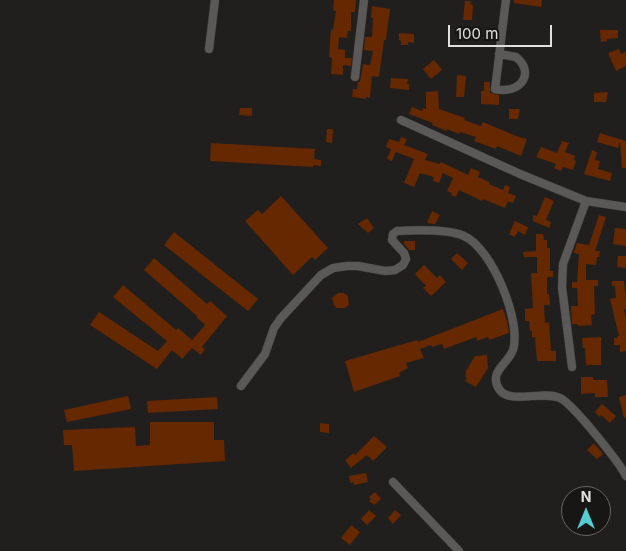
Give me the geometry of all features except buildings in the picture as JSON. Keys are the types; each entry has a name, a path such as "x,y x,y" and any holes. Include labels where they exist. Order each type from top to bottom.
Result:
{"street":[{"path":"209,49 215,0"},
{"path":"355,77 364,0"},
{"path":"500,54 516,57 524,67 524,77 521,83 512,90 495,89 506,0"},
{"path":"401,120 520,174 586,201 626,207"},
{"path":"572,367 562,287 563,264 586,201"},
{"path":"241,386 265,354 274,328 281,318 321,275 334,268 347,266 384,271 395,270 403,265 406,259 404,253 392,240 393,234 397,231 454,233 474,241 484,253 506,295 514,338 513,349 509,358 496,374 499,390 515,398 530,395 550,396 567,402 595,433 626,476"},
{"path":"393,482 459,551"}]}
